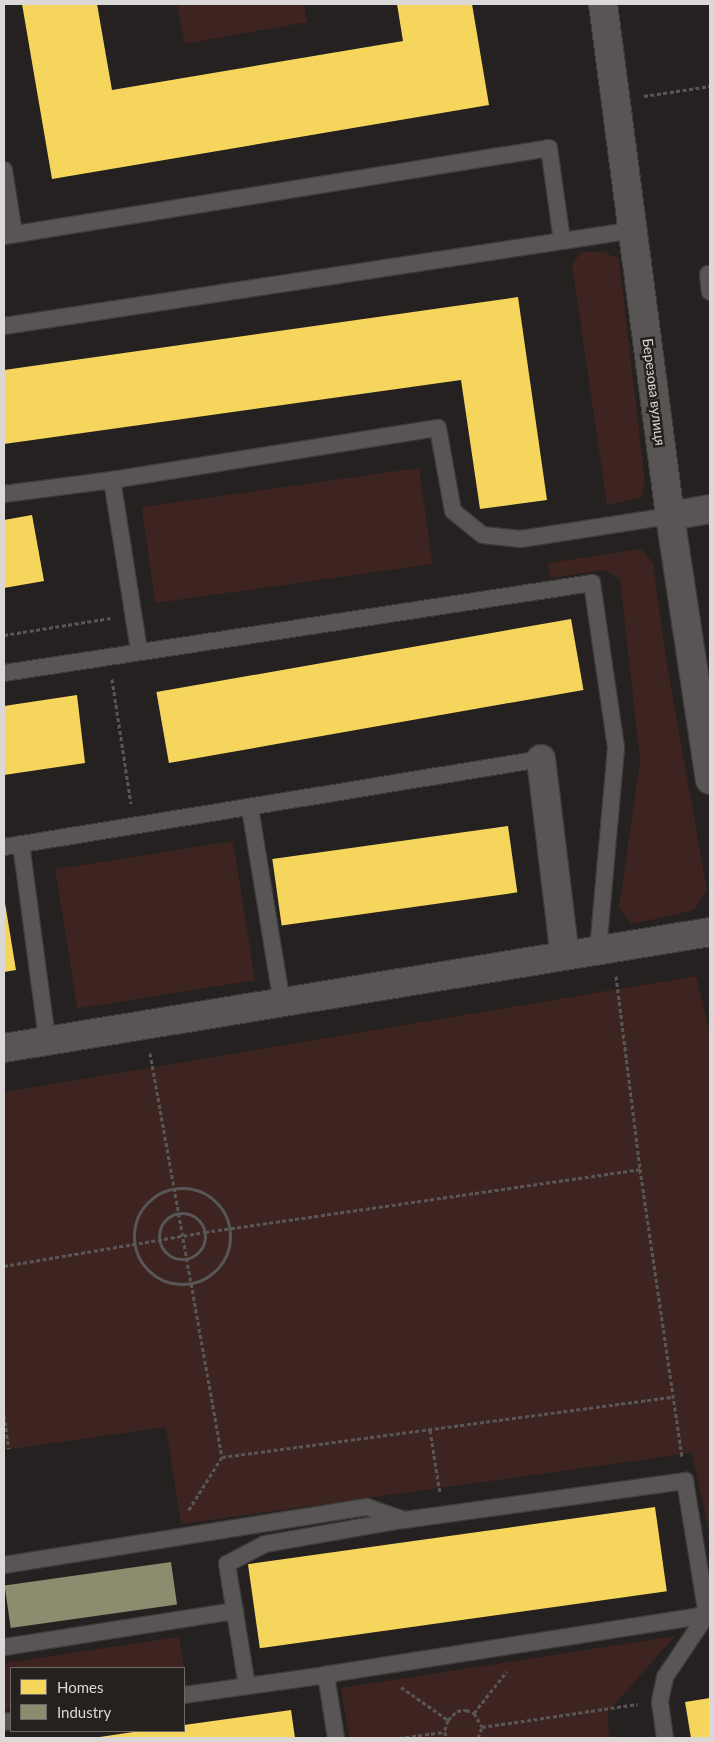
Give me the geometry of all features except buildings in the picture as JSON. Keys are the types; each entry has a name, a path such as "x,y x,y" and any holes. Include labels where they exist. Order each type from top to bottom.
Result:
{"street":[{"name":"Березова вулиця","path":"603,4 670,516 710,780"},
{"path":"670,516 710,509"},
{"path":"541,759 565,956"},
{"path":"4,1048 710,932"}],"lane":[{"path":"4,170 9,235 549,148 562,241"},
{"path":"4,326 634,230"},
{"path":"708,274 710,292"},
{"path":"4,494 112,480 438,428 453,511 483,535 521,539 670,516"},
{"path":"112,480 139,651"},
{"path":"4,674 139,651 592,583 616,748 605,950"},
{"path":"4,847 541,759"},
{"path":"250,808 282,1003"},
{"path":"21,844 47,1040"},
{"path":"247,1686 227,1564 265,1544 404,1520 444,1516 685,1481 708,1612 664,1677 660,1701 665,1738"},
{"path":"4,1565 367,1507 404,1520"},
{"path":"4,1647 235,1611"},
{"path":"185,1695 382,1666 708,1612"},
{"path":"326,1674 336,1738"}],"path":[{"path":"4,635 114,617"},
{"path":"109,656 134,827"},
{"path":"605,950 640,1169 681,1454"},
{"path":"146,1025 177,1213 222,1457 186,1516"},
{"path":"4,1266 229,1228 640,1169"},
{"path":"173,1188 188,1188 203,1192 215,1201 224,1214 229,1228 229,1243 225,1257 216,1269 205,1278 190,1283 161,1280 148,1271 134,1245 134,1230 138,1215 146,1202 158,1193 173,1188"},
{"path":"177,1213 184,1213 198,1219 205,1232 203,1246 193,1257 186,1259 172,1257 166,1253 158,1240 160,1226 165,1220 177,1213"},
{"path":"222,1457 673,1397"},
{"path":"4,1415 9,1449"},
{"path":"430,1430 444,1516"},
{"path":"474,1713 518,1656 517,1644"},
{"path":"382,1666 383,1675 448,1720"},
{"path":"482,1726 660,1701"},
{"path":"444,1732 448,1720 457,1711 466,1710 474,1713 482,1726"},
{"path":"478,1738 482,1726"},
{"path":"399,1738 444,1732"},
{"path":"444,1732 448,1738"}],"shaded area":[{"path":"177,4 304,4 307,22 185,44"},
{"path":"581,252 604,252 619,259 645,483 641,498 607,505 572,265"},
{"path":"419,468 432,564 155,603 142,507"},
{"path":"642,549 653,563 666,659 707,890 694,910 632,924 619,908 640,761 620,579 605,570 551,578 548,563"},
{"path":"233,841 255,980 77,1008 55,869"},
{"path":"696,976 710,1033 710,1536 692,1453 181,1524 166,1427 4,1450 4,1092"},
{"path":"675,1636 608,1712 609,1738 349,1738 341,1688"},
{"path":"179,1637 184,1667 10,1667 10,1709 4,1710 4,1663"}]}
